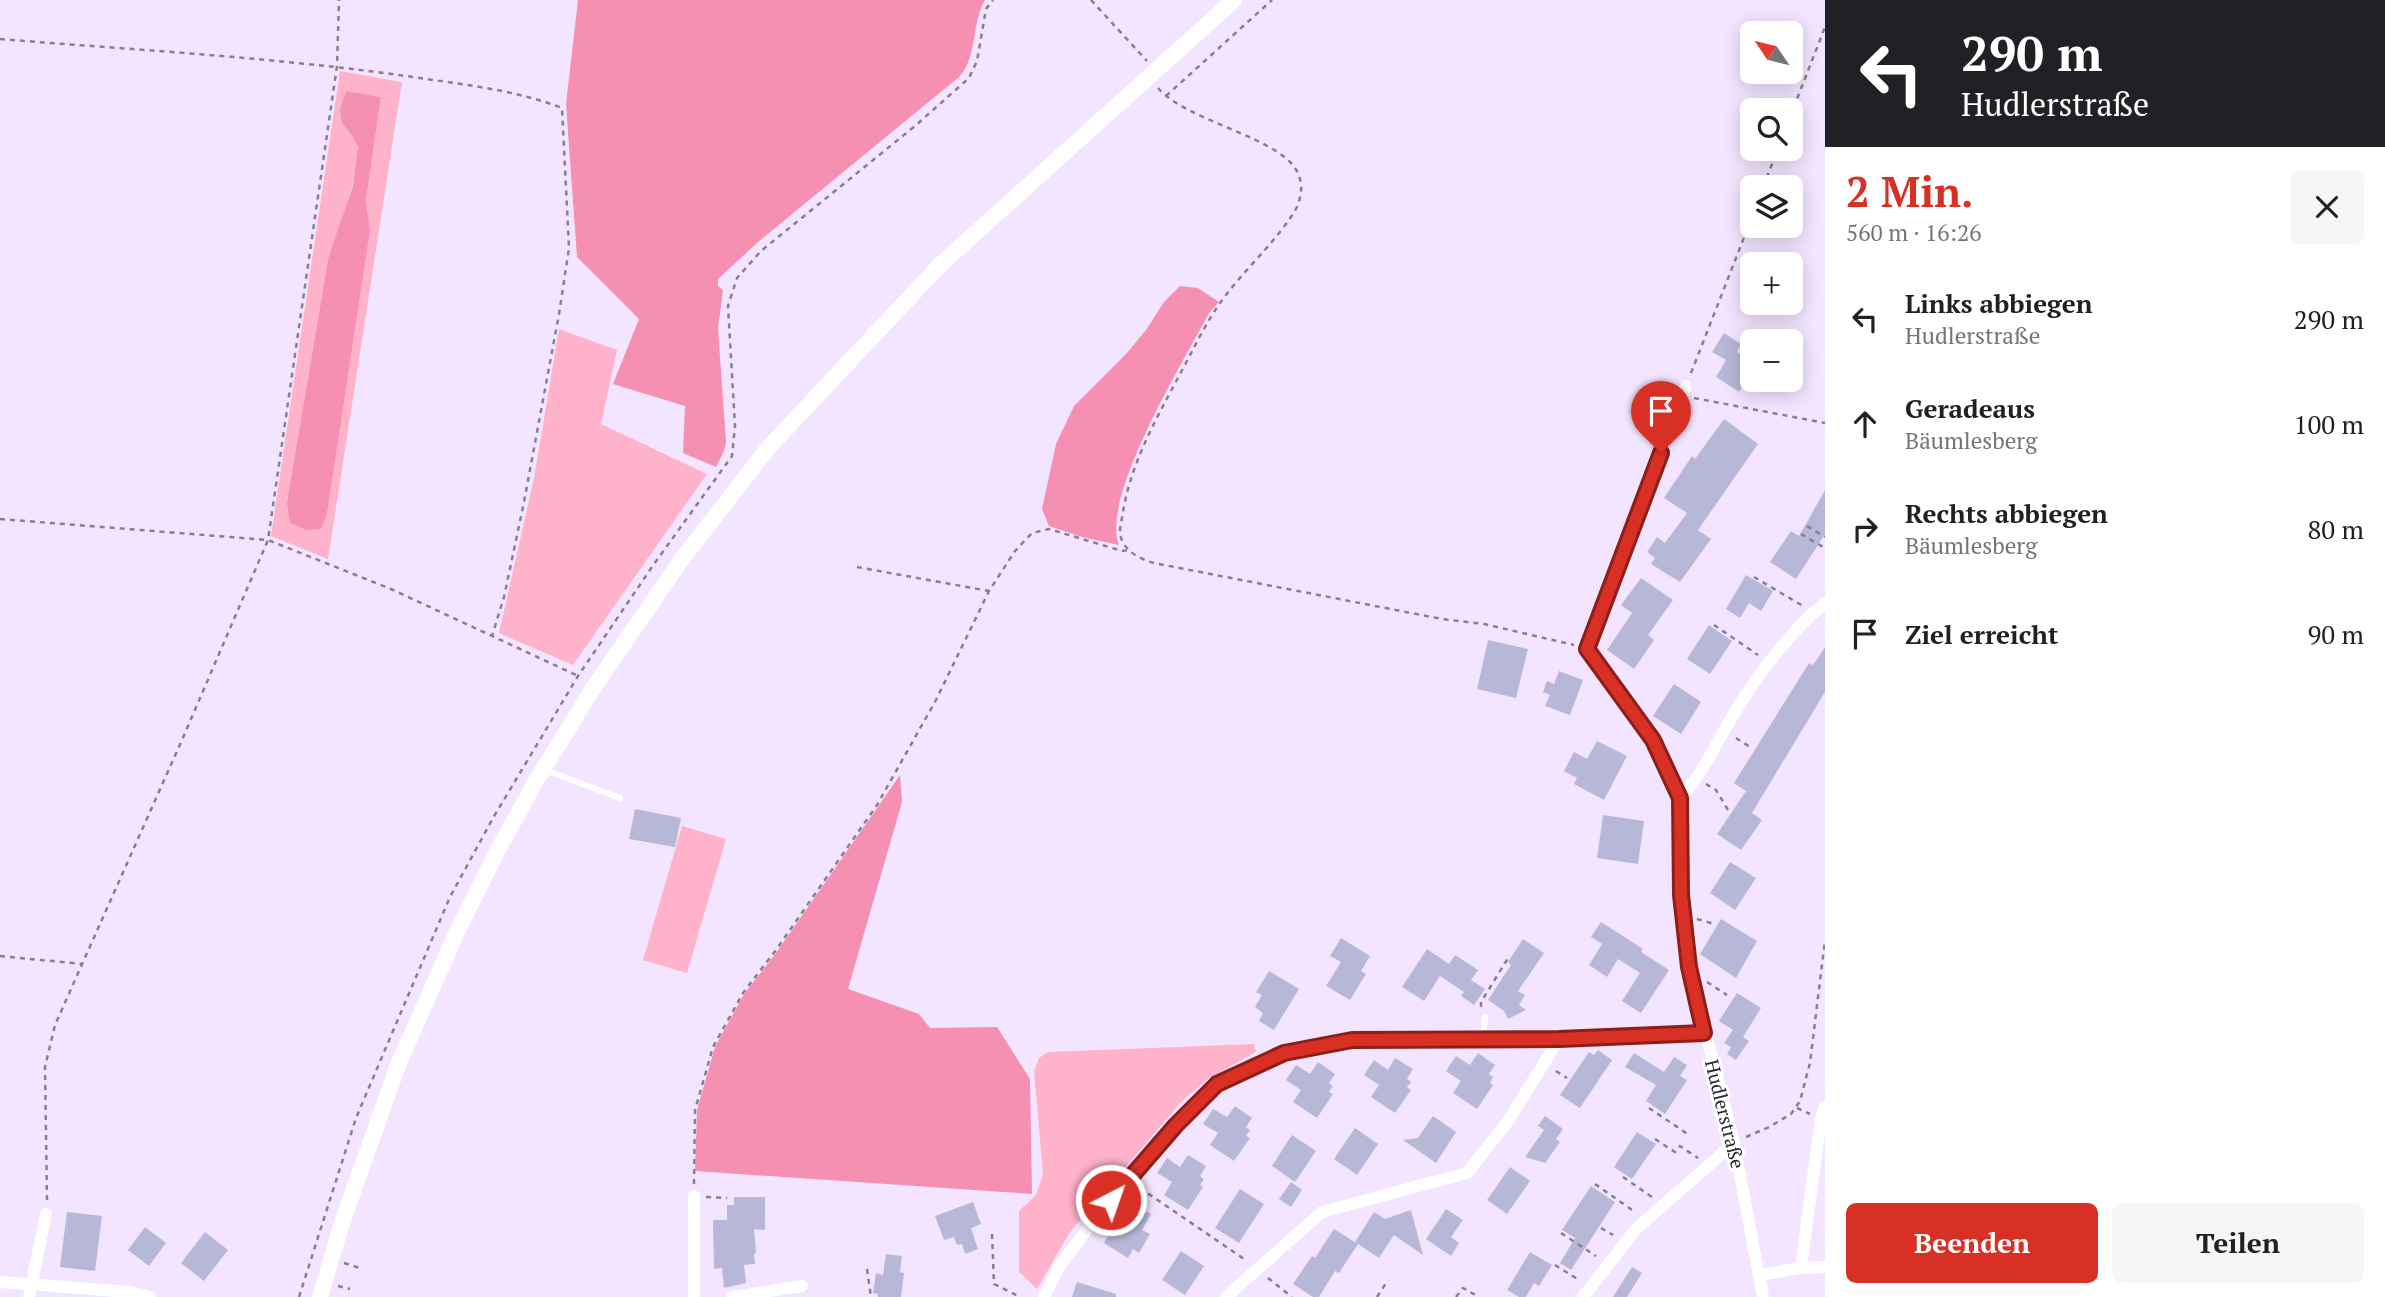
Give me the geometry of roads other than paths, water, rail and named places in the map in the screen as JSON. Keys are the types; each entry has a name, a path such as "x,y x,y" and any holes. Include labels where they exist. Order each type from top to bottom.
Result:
{"street":[{"path":"320,1297 342,1223 398,1065 456,934 498,850 543,770 594,687 682,559 769,447 940,265 1234,0"},
{"path":"1684,391 1587,649 1653,740 1680,798 1698,779 1736,710 1770,663 1813,612 1825,603"},
{"name":"Hudlerstraße","path":"1680,798 1681,895 1689,967 1734,1143 1763,1297"},
{"path":"1044,1297 1059,1267 1094,1220 1176,1125 1217,1084 1284,1053 1352,1040 1559,1039 1704,1033"},
{"path":"1226,1297 1322,1212 1467,1173 1508,1121 1559,1039"},
{"path":"1801,1268 1821,1118 1825,1107"},
{"path":"1587,1293 1636,1229 1734,1143"},
{"path":"694,1196 694,1297"},
{"path":"31,1291 46,1214"},
{"path":"1760,1275 1825,1267"},
{"path":"0,1282 31,1291 130,1292 150,1297"},
{"path":"732,1297 802,1286"}],"lane":[{"path":"543,770 620,798"},
{"path":"1483,1039 1485,1017"}]}
